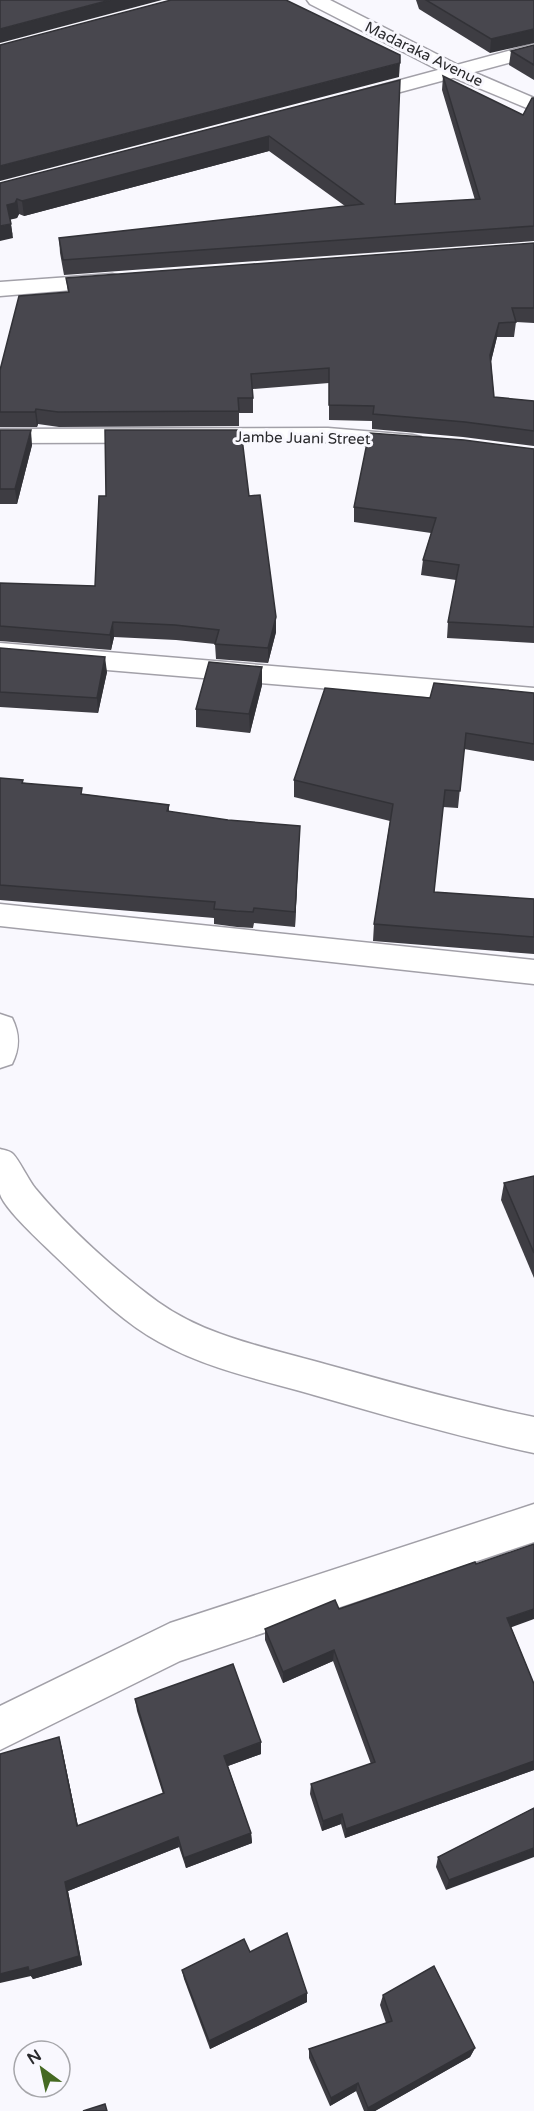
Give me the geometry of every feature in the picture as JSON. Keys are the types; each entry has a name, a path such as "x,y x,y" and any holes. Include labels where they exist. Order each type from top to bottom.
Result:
{"street":[{"name":"Madaraka Avenue","path":"316,0 457,72 534,105"},
{"path":"343,102 534,50"},
{"path":"0,289 128,280"},
{"name":"Jambe Juani Street","path":"0,436 328,435 429,443"},
{"path":"0,652 534,697"},
{"path":"0,915 534,972"},
{"path":"0,1027 3,1036 0,1055"},
{"path":"0,1163 19,1194 57,1235 113,1286 157,1321 207,1346 281,1369 471,1423 534,1435"},
{"path":"0,1729 170,1644 534,1523"}],"building":[{"path":"0,0 110,0 0,29"},
{"path":"171,0 286,0 400,55 400,63 0,166 0,45"},
{"path":"426,0 534,0 534,29 491,39"},
{"path":"534,45 534,65 511,51"},
{"path":"443,76 523,115 534,98 534,226 63,260 59,238 363,204 269,136 22,201 17,199 15,203 7,205 11,224 0,226 0,183 400,80 395,204 480,199"},
{"path":"534,243 534,308 512,308 516,322 499,323 490,355 494,397 534,401 534,431 373,414 374,406 329,405 329,368 251,374 253,398 238,398 239,411 58,412 36,409 35,412 0,412 0,370 19,296 69,292 66,278"},
{"path":"0,430 31,430 15,489 0,489"},
{"path":"105,430 241,430 249,496 260,495 276,617 268,648 215,644 219,630 175,625 113,622 110,635 0,626 0,583 95,586 99,496 106,496"},
{"path":"369,433 464,440 534,449 534,627 448,622 459,565 423,560 436,518 354,507"},
{"path":"0,648 105,657 97,698 0,692"},
{"path":"209,662 262,667 249,714 196,709"},
{"path":"434,683 534,693 534,744 466,733 460,791 445,790 434,892 534,899 534,937 374,924 393,804 294,780 325,688 430,698"},
{"path":"0,778 23,780 22,783 82,788 81,794 169,805 167,811 228,820 300,826 295,912 254,908 253,912 214,909 215,902 0,885"},
{"path":"534,1176 534,1253 504,1183"},
{"path":"534,1544 534,1609 507,1618 534,1684 534,1761 346,1829 342,1814 323,1821 311,1784 375,1762 334,1650 283,1672 265,1629 335,1600 339,1609"},
{"path":"233,1664 261,1742 224,1756 251,1833 184,1858 178,1837 65,1882 79,1956 29,1971 28,1967 0,1974 0,1754 59,1737 77,1826 164,1793 135,1699"},
{"path":"534,1808 534,1848 449,1880 438,1857"},
{"path":"287,1933 307,1993 209,2041 182,1970 244,1939 250,1952"},
{"path":"434,1966 475,2048 368,2108 358,2083 331,2098 309,2049 392,2021 383,1995"},
{"path":"105,2104 107,2111 83,2111"}]}
